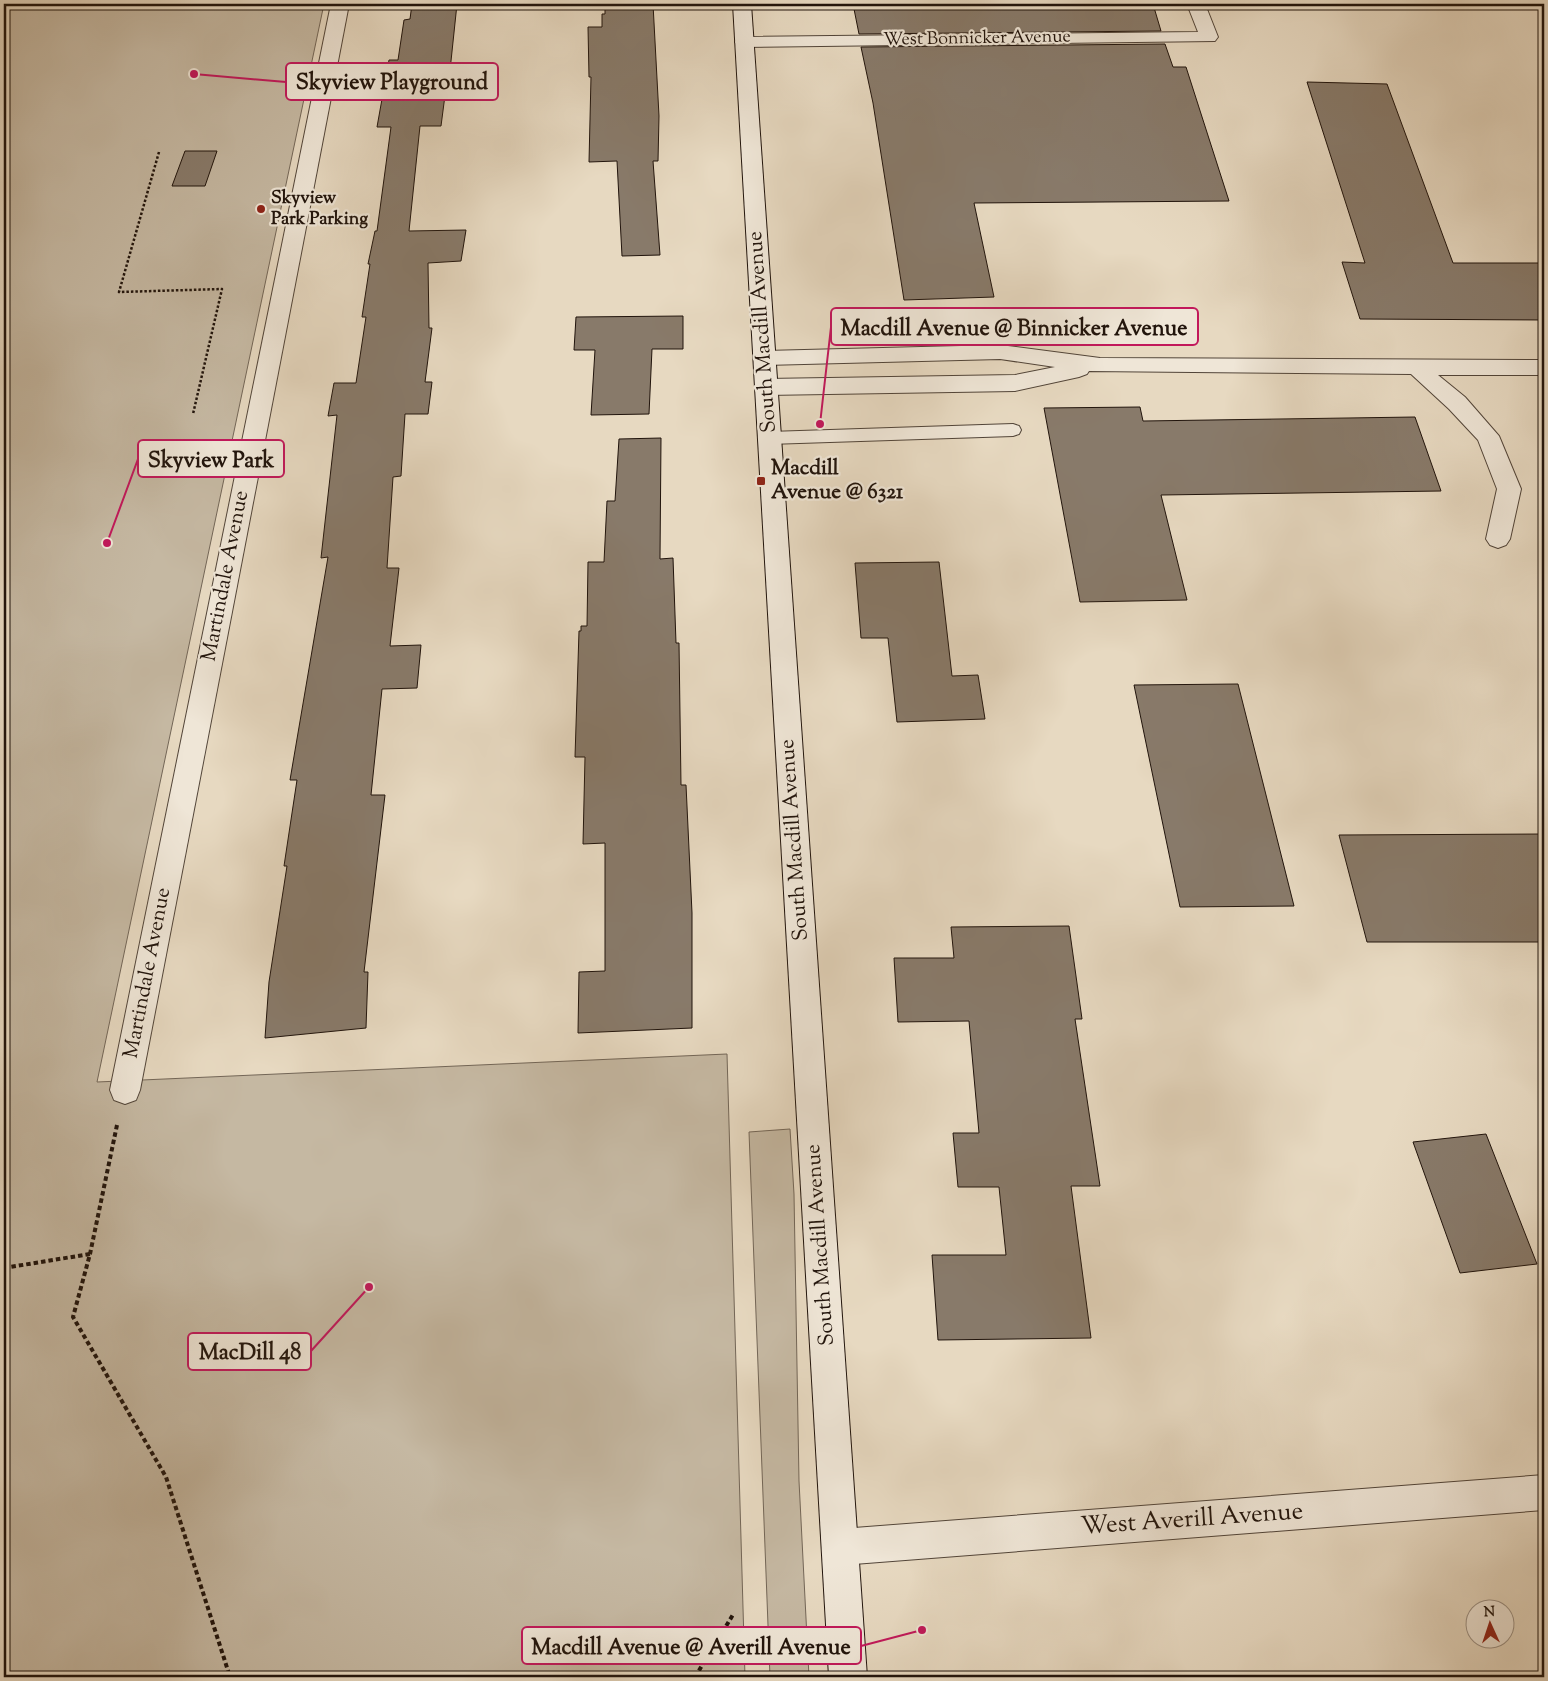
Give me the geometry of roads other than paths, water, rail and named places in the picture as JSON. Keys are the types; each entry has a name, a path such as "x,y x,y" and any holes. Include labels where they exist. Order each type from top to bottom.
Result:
{"street":[{"name":"Martindale Avenue","path":"125,1090 340,4"},
{"name":"South Macdill Avenue","path":"742,4 848,1677"},
{"name":"West Bonnicker Avenue","path":"744,42 1209,37 1196,4"},
{"path":"764,358 1000,352 1100,364 1544,367"},
{"path":"766,387 1015,382 1100,364"},
{"path":"1416,367 1457,403 1488,436 1509,489 1498,539"},
{"name":"West Averill Avenue","path":"841,1547 1544,1492"}],"lane":[{"path":"769,438 1013,430"}],"place":[{"name":"Skyview Playground","path":"194,74"},
{"name":"Skyview Park Parking","path":"261,209"},
{"name":"Macdill Avenue @ Binnicker Avenue","path":"820,424"},
{"name":"Macdill Avenue @ 6321","path":"761,481"},
{"name":"Skyview Park","path":"107,543"},
{"name":"MacDill 48","path":"369,1287"},
{"name":"Macdill Avenue @ Averill Avenue","path":"922,1630"}]}
